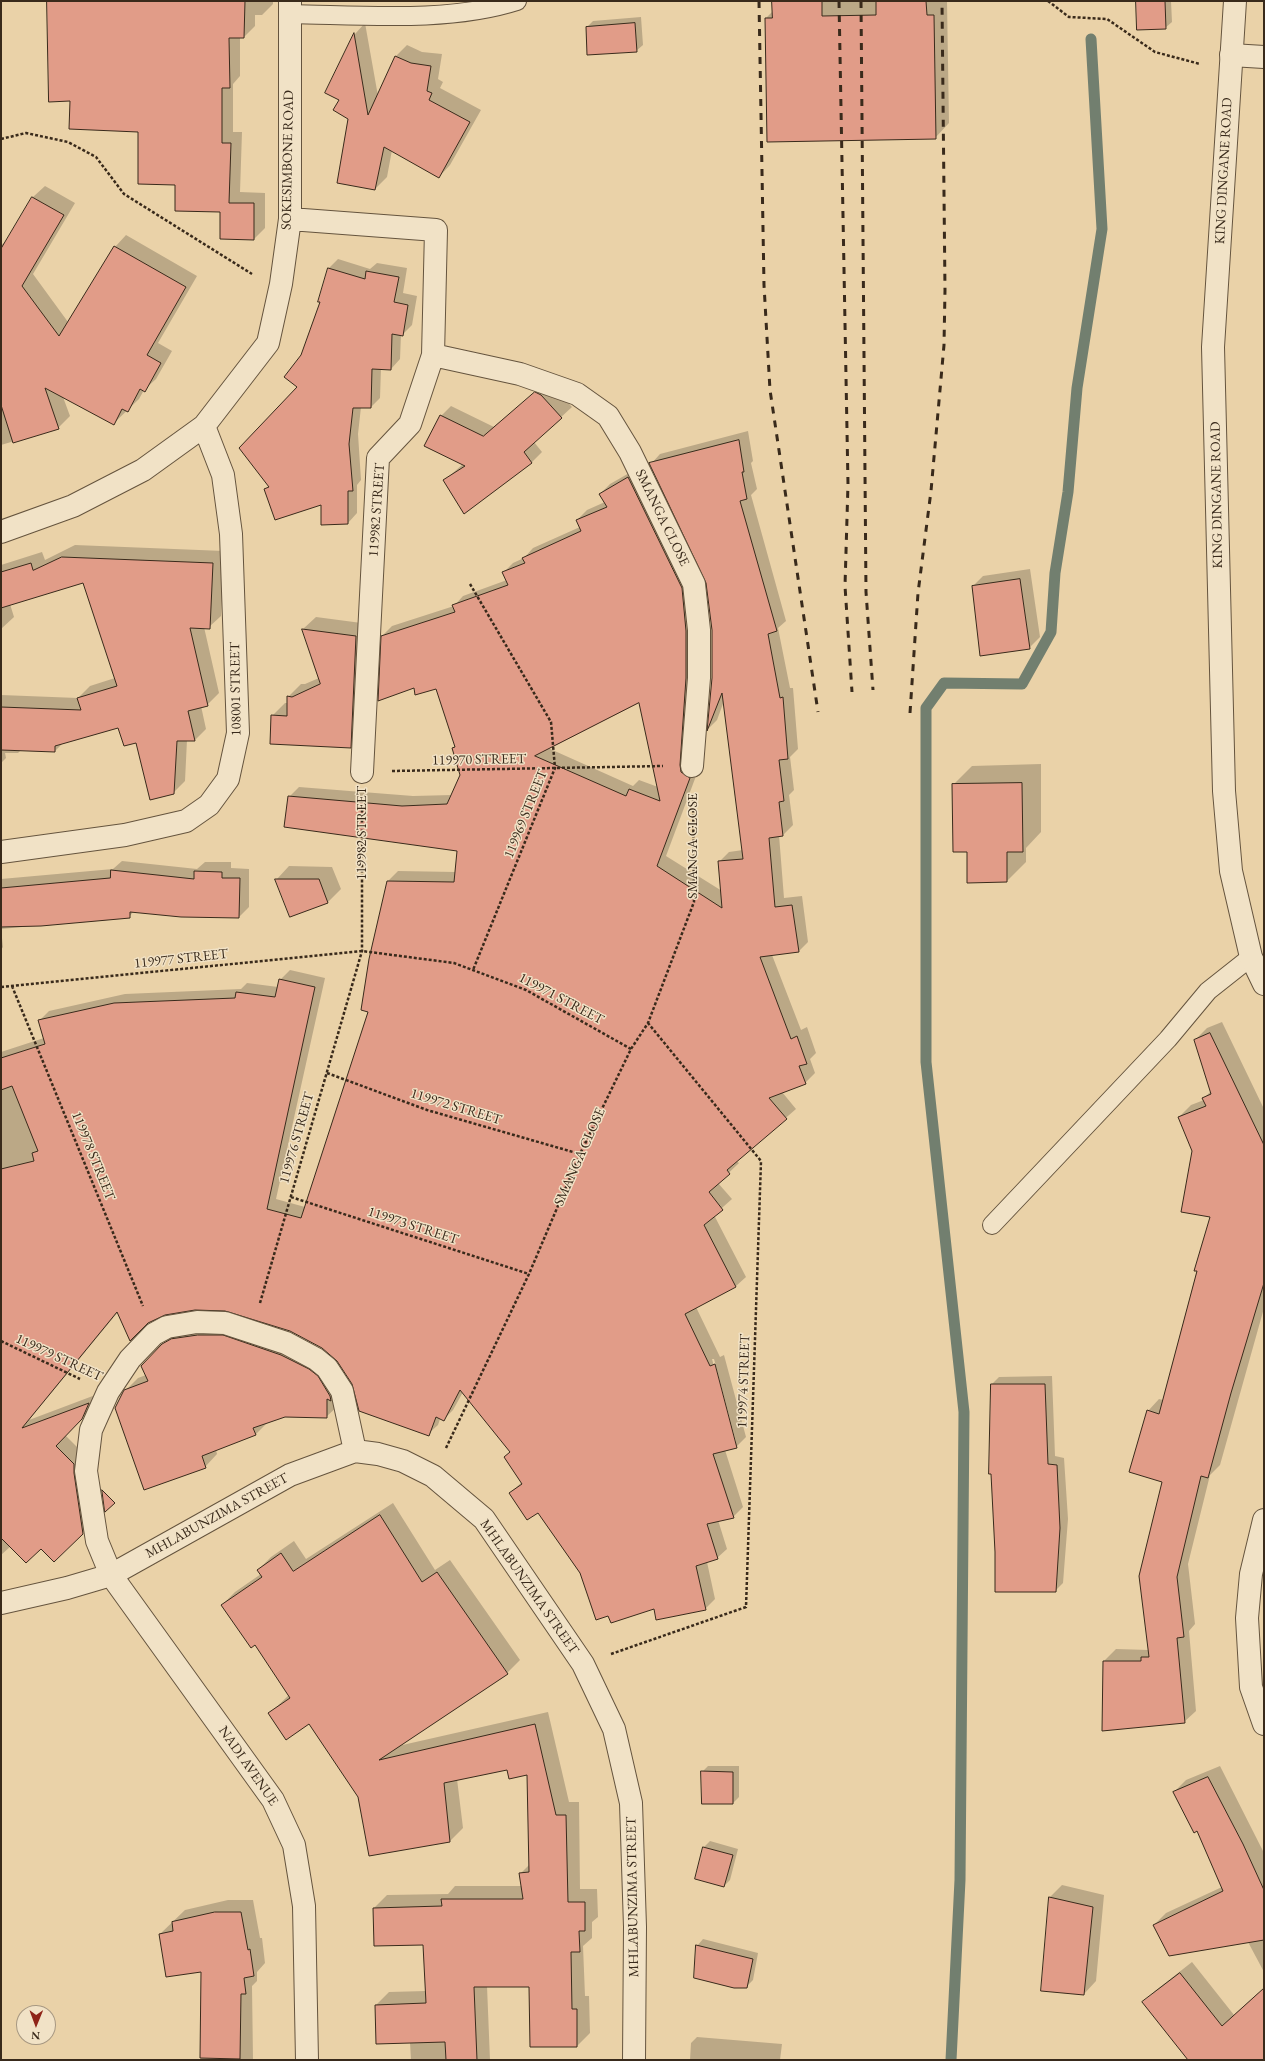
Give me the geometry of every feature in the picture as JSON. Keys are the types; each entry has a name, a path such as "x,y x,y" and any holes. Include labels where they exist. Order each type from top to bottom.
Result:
{"street":[{"name":"KING DINGANE ROAD","path":"1235,1 1213,347 1224,791 1231,871 1251,957 1264,984"},
{"name":"SOKESIMBONE ROAD","path":"1,532 73,506 143,470 204,426 268,343 281,284 290,219 290,8"},
{"path":"1230,64 1264,56"},
{"name":"119982 STREET","path":"290,219 436,230 433,355 410,424 378,458 362,772"},
{"name":"SMANGA CLOSE","path":"433,355 527,376 577,394 608,416 630,452 694,584 699,630 699,678 692,766"},
{"name":"108001 STREET","path":"1,852 125,835 186,821 209,805 228,779 238,733 231,534 223,475 204,426"},
{"path":"154,1334 167,1327 197,1322 225,1323 252,1330 286,1343 316,1359 327,1368 342,1391 355,1451"},
{"name":"NADI AVENUE","path":"154,1334 130,1359 108,1392 91,1430 86,1471 97,1541 111,1575 273,1800 294,1845 304,1906 307,2060"},
{"name":"MHLABUNZIMA STREET","path":"1,1602 67,1588 111,1575 290,1475 355,1451 378,1454 397,1460 433,1476 484,1519 583,1664 614,1729 631,1803 635,1927 634,2060"},
{"path":"1264,1520 1250,1574 1247,1618 1251,1687 1264,1724"}],"lane":[{"path":"290,8 434,15 498,7 517,1"},
{"path":"992,1225 1168,1039 1208,991 1251,957"}],"path":[{"path":"1048,1 1069,17 1107,19 1155,52 1230,64"},
{"path":"1,140 26,133 68,142 96,158 124,194 253,275 281,284"},
{"name":"119969 STREET","path":"470,584 551,722 555,768 473,970"},
{"name":"119970 STREET","path":"362,772 692,766"},
{"name":"SMANGA CLOSE","path":"433,1476 529,1274 580,1154 631,1049 648,1023 694,902 692,766"},
{"name":"119982 STREET","path":"362,772 362,952"},
{"name":"119971 STREET","path":"362,952 454,963 526,990 631,1049"},
{"name":"119977 STREET","path":"1,987 362,952"},
{"name":"119976 STREET","path":"252,1330 362,952"},
{"name":"119978 STREET","path":"12,986 154,1334"},
{"name":"119974 STREET","path":"583,1664 746,1607 761,1161 648,1023"},
{"name":"119972 STREET","path":"327,1073 427,1110 580,1154"},
{"name":"119973 STREET","path":"291,1197 529,1274"},
{"name":"119979 STREET","path":"1,1341 108,1392"}],"building":[{"path":"47,1 245,1 244,38 229,38 230,88 222,88 222,143 231,143 229,203 254,203 254,240 220,239 220,212 175,211 175,185 138,184 138,132 69,129 70,101 49,102"},
{"path":"772,1 822,1 822,16 876,15 876,1 926,1 927,15 934,15 936,139 767,142 765,18 772,18"},
{"path":"1136,1 1165,1 1166,29 1137,30"},
{"path":"635,23 637,52 587,55 586,27"},
{"path":"354,33 368,115 395,56 411,63 431,66 427,91 432,93 429,100 470,122 439,178 384,147 375,190 337,183 348,119 333,110 339,100 325,93"},
{"path":"32,197 64,215 22,286 59,336 114,246 186,287 147,355 161,363 145,392 140,389 128,412 122,409 114,425 45,388 59,429 13,443 1,405 1,249"},
{"path":"328,268 365,279 366,271 399,277 394,302 408,305 403,336 392,334 391,370 372,369 371,408 353,408 349,444 353,491 348,491 348,524 321,525 321,505 275,520 264,489 269,487 239,448 297,387 284,377 301,355 320,302 318,302"},
{"path":"535,392 541,395 562,418 524,452 532,463 464,514 443,480 465,466 424,446 440,415 483,436"},
{"path":"739,440 744,472 742,472 747,499 740,501 777,631 768,634 780,698 783,697 788,759 779,760 784,801 779,802 783,836 769,838 775,907 792,905 799,952 760,957 791,1039 797,1036 807,1064 799,1066 806,1084 769,1098 787,1119 727,1170 730,1174 709,1192 723,1210 704,1225 736,1287 685,1314 710,1366 715,1364 737,1448 713,1454 734,1518 707,1524 718,1559 696,1566 706,1610 656,1620 654,1609 611,1623 608,1616 596,1620 580,1573 538,1513 527,1520 509,1493 522,1484 504,1457 510,1452 460,1390 444,1421 436,1417 429,1436 359,1411 352,1384 337,1361 322,1348 290,1331 225,1311 195,1310 165,1315 148,1323 130,1341 117,1312 22,1428 89,1403 82,1419 56,1446 74,1464 83,1534 54,1562 41,1549 26,1563 1,1538 1,1169 34,1161 32,1153 38,1151 12,1086 1,1090 1,1058 45,1044 38,1020 114,1003 235,998 236,992 275,997 279,979 315,987 267,1209 301,1218 368,1012 361,1010 369,959 387,881 454,882 457,851 284,827 288,796 402,806 447,804 460,775 452,748 455,747 436,689 415,695 414,688 378,701 381,636 455,612 452,605 508,585 502,572 525,563 522,558 581,531 576,520 607,507 599,494 628,477 682,588 686,631 686,678 680,765 681,772 690,778 657,866 722,908 718,861 743,859 722,693 707,731 712,678 712,630 706,583 649,463","holes":["639,703 660,801 629,789 626,796 535,756"]},
{"path":"62,557 213,563 210,629 190,628 208,706 188,711 195,741 177,741 174,794 150,800 136,743 124,746 118,728 55,746 55,752 1,750 1,707 81,710 77,698 117,686 83,583 1,608 1,572 31,563 33,570"},
{"path":"1020,579 1030,649 980,656 972,586"},
{"path":"302,629 356,636 351,748 270,744 271,715 287,716 287,696 292,697 320,684"},
{"path":"1022,783 1023,852 1007,852 1007,882 967,883 967,852 953,852 952,784"},
{"path":"111,870 194,879 194,871 222,872 222,878 240,878 239,918 181,917 130,912 130,918 41,926 1,927 1,888 110,878"},
{"path":"275,879 319,879 328,903 290,917"},
{"path":"1210,1033 1264,1145 1264,1283 1231,1393 1208,1478 1201,1476 1177,1577 1184,1637 1177,1638 1185,1723 1102,1731 1103,1661 1141,1661 1141,1657 1149,1657 1139,1576 1162,1482 1129,1472 1147,1410 1159,1414 1197,1271 1194,1271 1210,1217 1181,1212 1192,1151 1178,1117 1206,1106 1202,1098 1211,1094 1194,1040"},
{"path":"198,1335 223,1335 281,1355 309,1369 318,1376 330,1396 331,1401 327,1399 327,1418 285,1417 253,1428 256,1435 202,1456 206,1468 144,1490 115,1408 124,1390 148,1381 141,1366 162,1344 171,1339"},
{"path":"991,1384 1045,1384 1048,1464 1057,1465 1060,1528 1056,1592 995,1592 995,1552 991,1474 989,1474"},
{"path":"102,1490 115,1503 105,1512"},
{"path":"380,1515 422,1582 437,1572 508,1674 379,1760 535,1724 556,1815 566,1815 568,1902 585,1902 585,1931 579,1931 580,1952 571,1952 572,2009 577,2009 577,2047 530,2047 529,1987 474,1987 477,2060 446,2060 445,2042 376,2044 375,2005 426,2003 423,1945 374,1946 373,1908 442,1906 441,1899 523,1899 519,1873 529,1872 527,1775 509,1779 507,1770 444,1783 450,1842 369,1856 358,1797 309,1724 286,1740 268,1713 290,1698 255,1645 251,1648 221,1605 262,1577 257,1570 281,1553 293,1571"},
{"path":"701,1771 733,1772 733,1804 702,1804"},
{"path":"1208,1777 1243,1844 1264,1890 1264,1940 1169,1956 1153,1925 1223,1891 1197,1831 1194,1833 1173,1792"},
{"path":"703,1847 733,1855 724,1887 695,1879"},
{"path":"1049,1897 1093,1907 1084,1995 1041,1991"},
{"path":"215,1912 241,1912 248,1950 250,1949 254,1976 244,1978 246,1994 241,1994 240,2059 200,2058 201,1972 166,1977 159,1934 173,1931 172,1922"},
{"path":"696,1945 753,1959 747,1988 734,1988 694,1978"},
{"path":"1180,1973 1222,2026 1264,1988 1264,2060 1188,2060 1142,2002"}],"waterway":[{"path":"951,2060 960,1880 964,1412 926,1062 926,708 944,683 1022,684 1051,632 1055,573 1068,492 1077,388 1102,229 1091,39"}],"railway":[{"path":"759,1 764,285 770,390 818,712"},
{"path":"839,1 848,484 845,586 852,692"},
{"path":"861,1 866,592 873,690"},
{"path":"910,713 918,593 931,491 944,345 945,290 942,1"}]}
